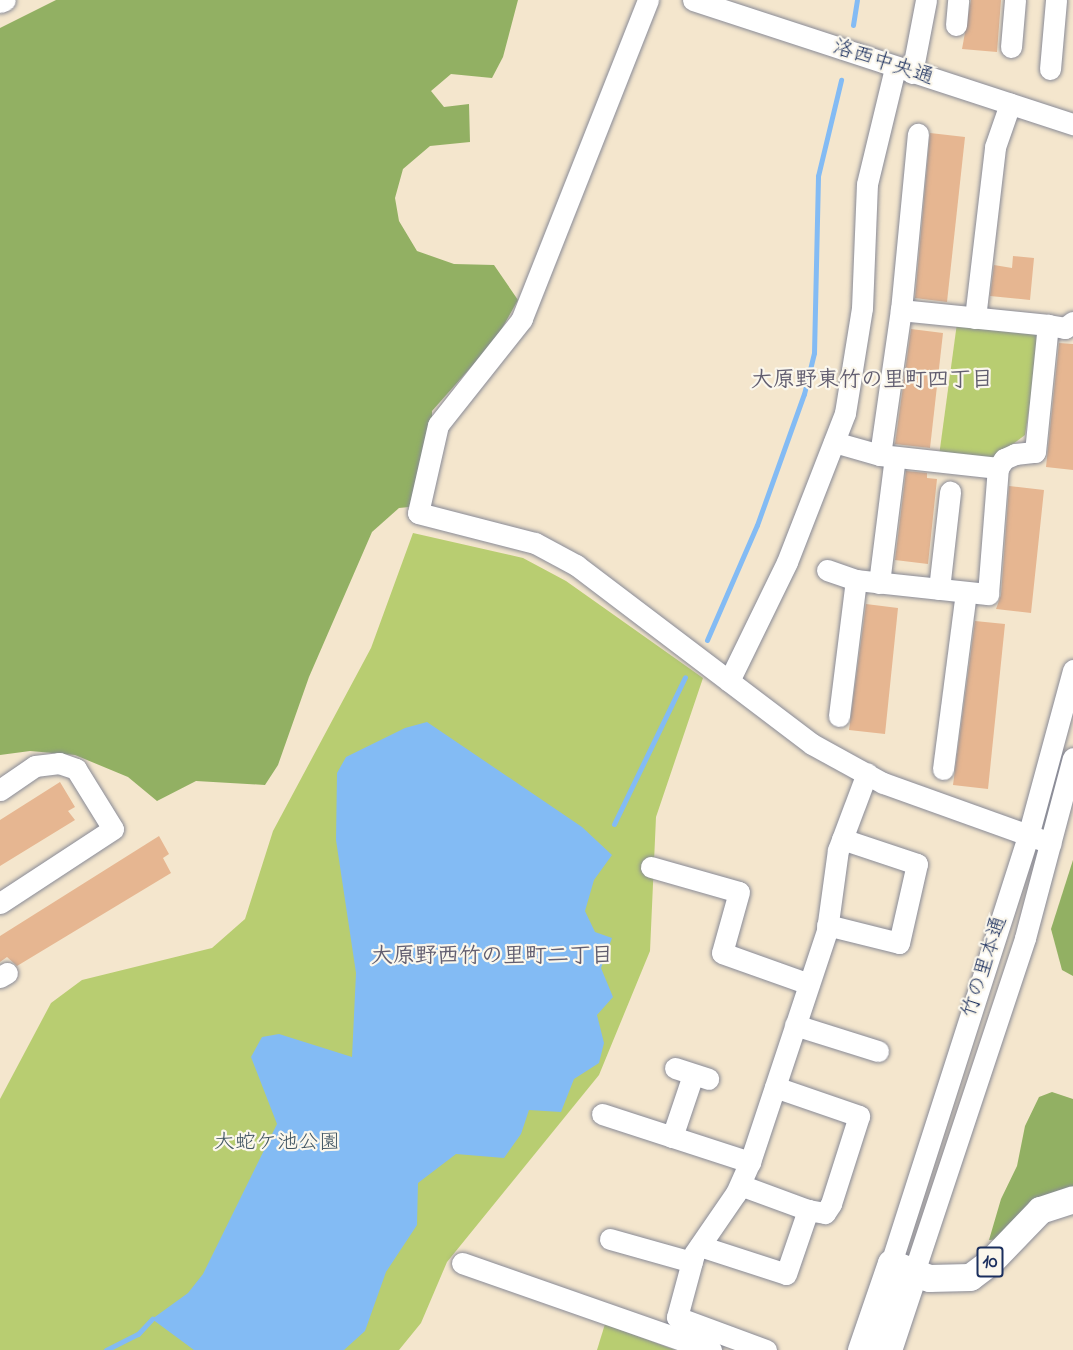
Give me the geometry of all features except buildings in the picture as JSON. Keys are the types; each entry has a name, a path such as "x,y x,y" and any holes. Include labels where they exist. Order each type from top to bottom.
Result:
{"main road":[{"name":"10","path":"902,1268 945,1280 970,1277 990,1262 1040,1210 1073,1199"},
{"path":"861,1350 902,1268"},
{"path":"888,1350 902,1268"}],"street":[{"path":"0,2 5,0"},
{"path":"648,0 522,319 438,425 418,513 535,543 576,565 812,744 867,773 1051,843"},
{"name":"洛西中央通","path":"693,0 1073,124"},
{"path":"729,681 787,562 845,413 862,308 867,184 926,0"},
{"path":"956,25 958,0"},
{"path":"1011,47 1015,0"},
{"path":"1050,69 1056,0"},
{"path":"975,318 995,147 1010,104"},
{"path":"879,583 888,456 918,134"},
{"path":"901,310 1065,328 1073,322"},
{"path":"827,570 856,580 988,594 998,468 1004,459 1015,454 1035,452 1048,325"},
{"path":"834,441 888,456 998,468"},
{"path":"939,589 950,492"},
{"path":"839,716 856,580"},
{"path":"943,769 966,592"},
{"name":"竹の里本通","path":"902,1268 1028,836 1073,670"},
{"name":"竹の里本通","path":"902,1268 1024,938 1073,758"},
{"path":"0,790 35,766 59,762 76,769 113,829 0,903"},
{"path":"766,1350 677,1317 696,1254 740,1185 750,1162 827,925 843,839 867,773"},
{"path":"827,925 899,943 917,864 843,839"},
{"path":"651,867 739,892 722,953 809,984"},
{"path":"795,1025 878,1051"},
{"path":"672,1137 692,1074"},
{"path":"740,1185 808,1210 825,1213 831,1204 859,1116 775,1087"},
{"path":"602,1114 750,1162"},
{"path":"610,1239 696,1254 786,1274 808,1210"},
{"path":"462,1263 711,1350"}],"green space":[{"path":"56,0 518,0 503,57 492,78 451,74 431,91 444,107 469,104 470,142 430,146 403,169 395,198 399,221 417,251 454,264 494,265 518,300 496,339 432,411 432,425 409,507 399,508 372,532 309,677 278,765 265,785 196,781 157,801 128,777 75,755 30,751 0,755 0,28"},
{"path":"957,323 1041,332 1025,435 993,459 939,456"},
{"name":"大蛇ケ池公園","path":"413,533 523,558 566,581 703,678 656,817 650,951 599,1075 447,1262 421,1323 399,1350 0,1350 0,1099 51,1003 82,980 212,948 245,919 273,831 371,648"},
{"path":"1073,860 1073,976 1062,970 1051,929"},
{"path":"1052,1092 1073,1099 1073,1195 1004,1239 989,1240 1001,1199 1017,1166 1025,1126 1039,1097"},
{"path":"605,1324 675,1350 597,1350"}],"water":[{"path":"427,722 582,827 612,855 594,880 585,911 595,932 612,938 601,968 613,997 597,1015 604,1043 599,1063 574,1079 561,1112 529,1110 521,1134 504,1158 456,1154 418,1183 417,1225 386,1272 365,1331 344,1350 194,1350 152,1319 188,1293 203,1274 277,1124 251,1057 262,1037 279,1034 352,1057 356,973 336,840 337,773 346,757 405,728"}],"waterway":[{"path":"853,25 857,0"},
{"path":"707,640 757,525 804,394 814,353 818,176 841,80"},
{"path":"614,824 685,677"},
{"path":"106,1350 138,1334 152,1319"}],"district":[{"name":"大原野東竹の里町四丁目","path":"872,382"},
{"name":"大原野西竹の里町二丁目","path":"492,958"}]}
